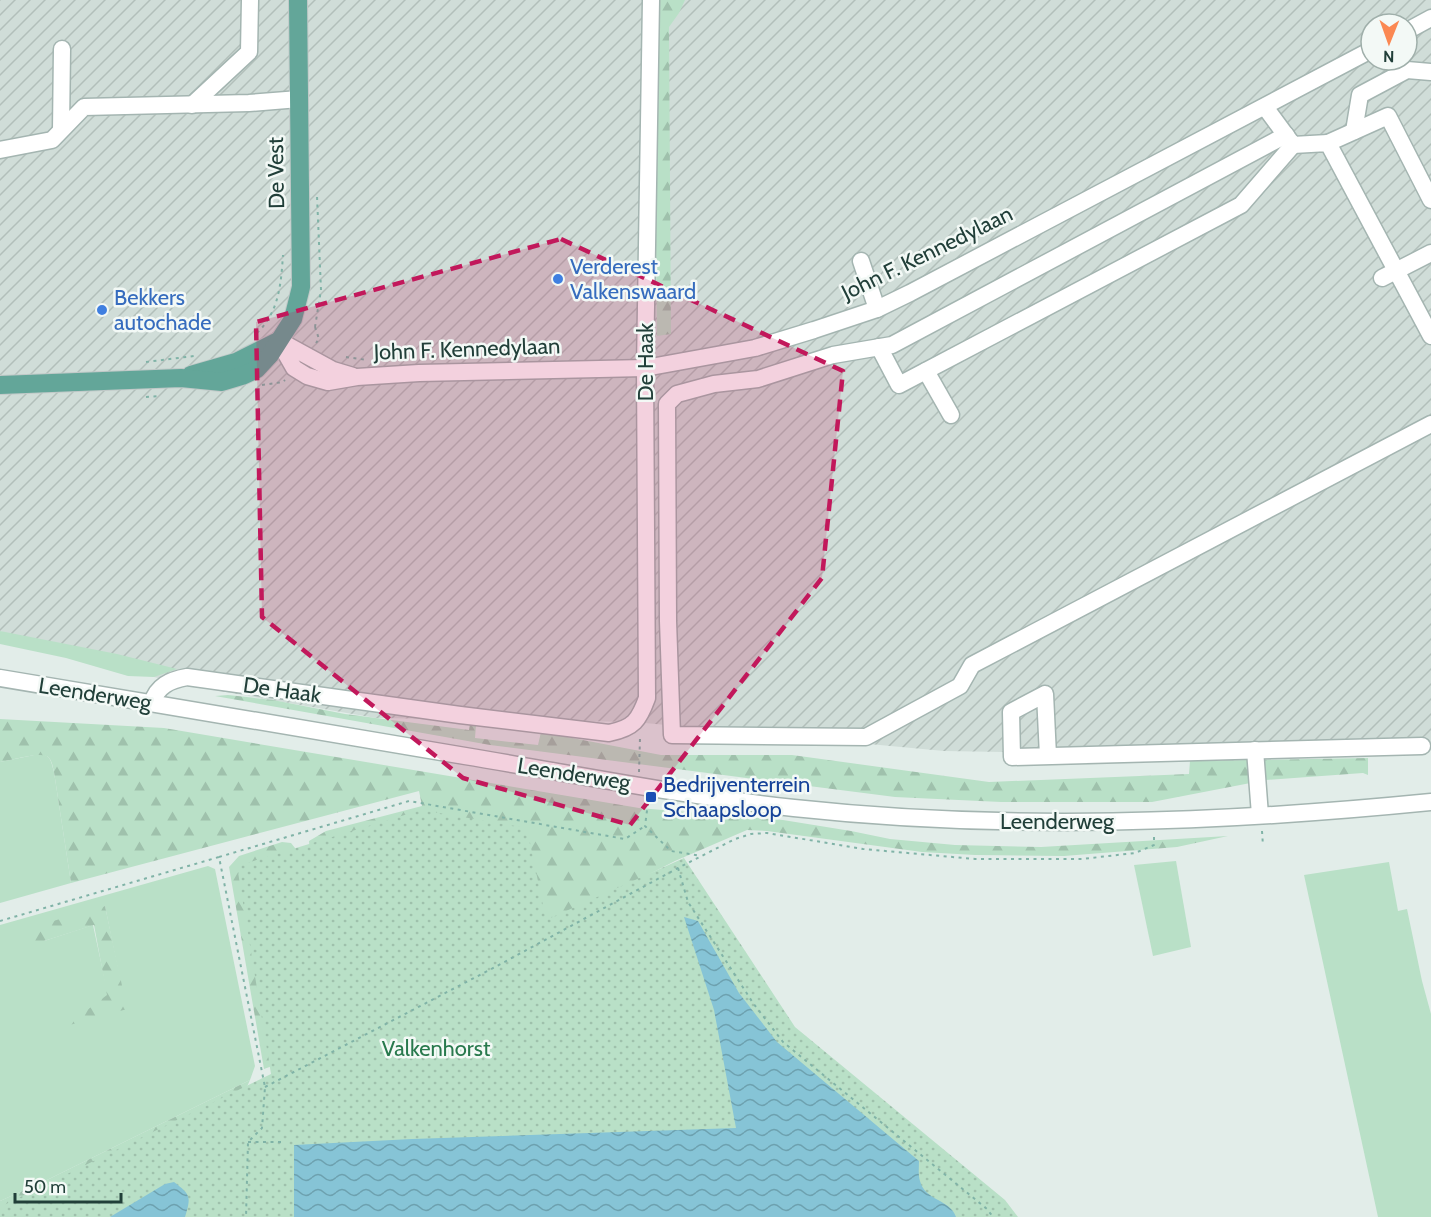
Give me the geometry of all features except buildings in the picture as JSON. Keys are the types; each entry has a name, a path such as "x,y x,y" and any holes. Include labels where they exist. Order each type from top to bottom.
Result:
{"main road":[{"name":"De Vest","path":"278,340 292,319 301,287 298,0"},
{"path":"0,385 181,378 222,382 242,376 264,363 278,340"}],"street":[{"path":"192,105 249,52 250,0"},
{"name":"De Haak","path":"152,703 157,691 165,684 187,677 609,733 621,731 640,717 647,698 645,368 651,0"},
{"path":"62,49 62,130"},
{"name":"John F. Kennedylaan","path":"278,340 333,370 357,377 477,371 645,368 755,348 877,309 1359,56"},
{"path":"1354,131 1360,95 1407,70 1431,72"},
{"path":"0,150 52,140 84,107 249,103 299,99"},
{"path":"1265,107 1289,140"},
{"path":"1431,200 1388,116 1328,143 1289,140 892,345 833,355 758,379 677,394 668,404 668,621 672,735 866,737 960,686 972,665 1431,424"},
{"path":"879,347 899,385 1241,205 1289,140"},
{"path":"1328,143 1389,274 1431,336"},
{"path":"1389,274 1431,253"},
{"path":"861,261 877,309"},
{"path":"926,371 951,415"},
{"name":"Leenderweg","path":"0,678 638,785 795,808 1001,821 1078,823 1260,815 1431,802"},
{"path":"1048,756 1422,746"},
{"path":"1255,750 1260,815"}],"path":[{"path":"254,336 272,313"},
{"path":"319,339 323,347"},
{"path":"344,356 376,361"},
{"path":"635,722 640,734 638,785"},
{"path":"645,826 648,800"},
{"path":"0,921 331,826 409,801 625,839 645,826"},
{"path":"645,826 671,851 701,856"},
{"path":"265,1087 701,856 735,839 751,834 767,833 862,849 975,859 1082,859 1135,853 1154,845 1154,833"},
{"path":"219,857 265,1087 262,1128 248,1142 246,1217"},
{"path":"678,868 688,902 753,1003 783,1042 987,1209 993,1217"},
{"path":"248,1142 284,1143"}],"highlighted area":[{"path":"561,239 843,371 822,578 630,825 463,778 262,617 256,322"}],"shaded area":[{"path":"0,0 1431,0 1431,747 1284,757 944,751 634,722 376,718 220,691 102,666 0,631"}],"green space":[{"path":"658,0 685,0 669,27 671,334 657,336 655,145"},
{"path":"0,631 117,654 177,669 154,677 128,676 66,658 0,644"},
{"path":"228,695 273,700 345,714 469,730 470,724 476,725 475,738 538,745 541,732 661,755 792,755 989,782 1189,774 1190,761 1368,758 1368,775 1363,773 1266,780 1152,802 1001,802 895,797 490,745 215,696"},
{"path":"0,719 164,728 639,808 783,820 890,839 955,845 1041,847 1228,836 1177,847 1064,856 975,855 922,852 747,830 675,861 264,1069 229,867 239,856 282,842 291,843 299,853 310,855 309,841 326,831 422,806 419,791 71,883 51,761 41,755 0,762"},
{"path":"39,754 48,757 54,772 71,883 0,903 0,762"},
{"name":"Valkenhorst","path":"421,810 527,828 546,920 684,858 795,1027 1005,1200 1018,1217 0,1217 0,1207 271,1074 237,866"},
{"path":"1176,861 1191,947 1153,956 1134,865"},
{"path":"1389,862 1398,911 1407,909 1431,1014 1431,1217 1378,1217 1304,875"},
{"path":"208,866 215,869 255,1066 250,1080 0,1201 0,925","holes":["105,906 126,1009 108,995 93,925 44,941 35,941"]},
{"path":"105,906 127,1009 66,1026 107,995 94,925 44,941 35,941 31,937 29,928"},
{"path":"250,1080 242,1098 0,1217 0,1201"}],"water":[{"path":"684,917 698,921 739,993 777,1042 919,1161 919,1176 923,1188 949,1207 956,1217 294,1217 294,1145 736,1128 714,1010"},
{"path":"174,1182 184,1190 188,1197 185,1217 110,1217 165,1184"}],"place":[{"name":"Verderest Valkenswaard","path":"558,279"},
{"name":"Bekkers autochade","path":"102,310"},
{"name":"Bedrijventerrein Schaapsloop","path":"651,797"}]}
